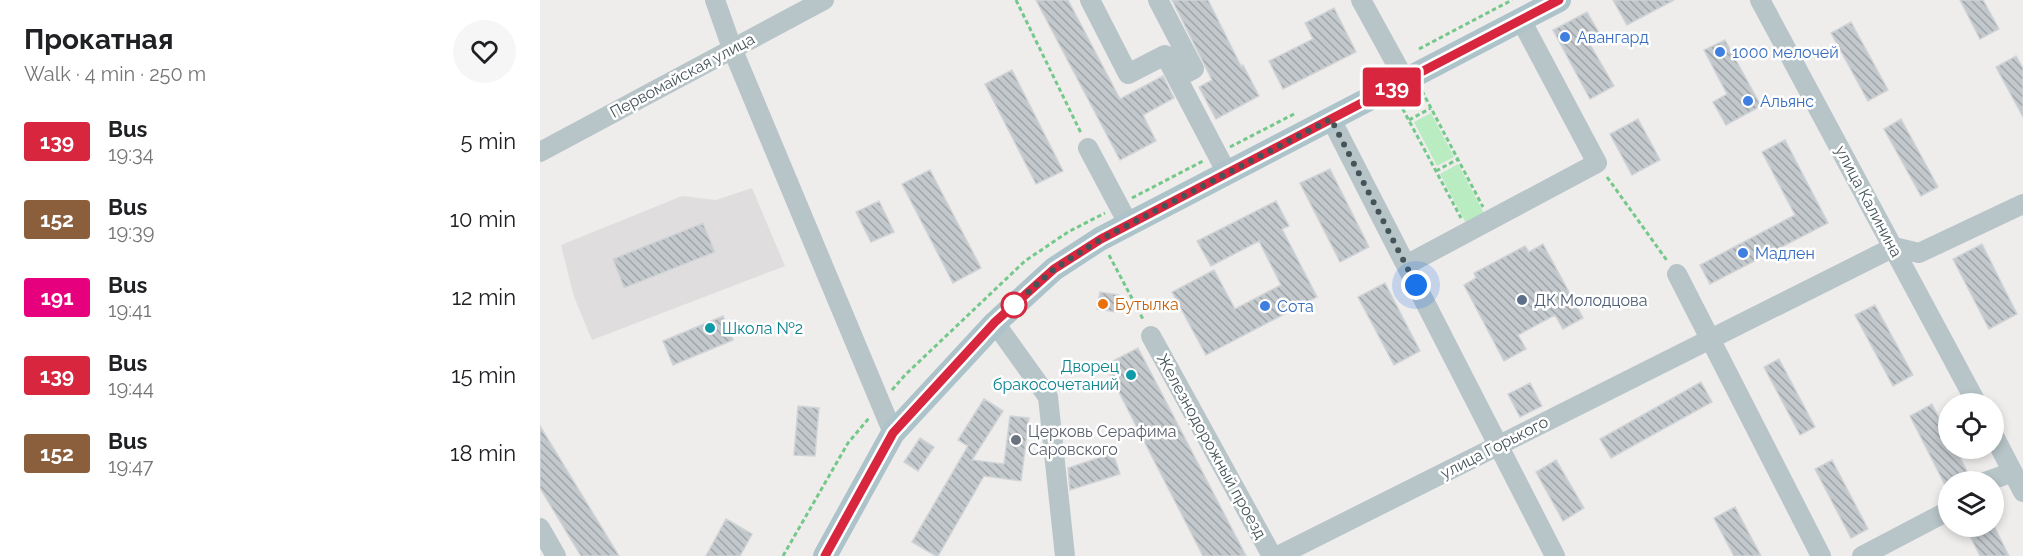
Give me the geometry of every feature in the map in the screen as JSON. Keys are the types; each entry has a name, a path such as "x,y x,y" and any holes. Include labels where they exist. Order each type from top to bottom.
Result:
{"main road":[{"path":"825,556 893,433 995,322 1054,269 1101,239 1559,0"}],"street":[{"path":"714,0 893,433"},
{"name":"Первомайская улица","path":"540,152 824,0"},
{"path":"1090,0 1128,74 1165,55 1227,173"},
{"path":"1158,0 1194,69 1177,78"},
{"path":"1361,0 1403,81"},
{"name":"улица Калинина","path":"1760,0 1971,393"},
{"path":"1406,266 1597,163 1521,20"},
{"path":"1331,119 1555,556"},
{"path":"1088,148 1129,225"},
{"path":"1894,247 1919,253 2023,204"},
{"name":"улица Горького","path":"1278,556 1894,247"},
{"path":"1677,274 1821,556"},
{"path":"995,322 1048,397 1065,556"},
{"name":"Железнодорожный проезд","path":"1151,336 1272,556"},
{"path":"2004,455 2023,492"},
{"path":"2004,475 2013,472"},
{"path":"1862,556 1938,516"},
{"path":"540,528 556,556"}],"path":[{"path":"1016,0 1088,148"},
{"path":"1403,81 1431,108 1491,220"},
{"path":"1403,81 1409,120 1468,232"},
{"path":"1409,120 1431,108"},
{"path":"1436,171 1458,159"},
{"path":"1597,163 1677,274"},
{"path":"1101,239 1151,336"}],"shaded area":[{"path":"752,188 785,266 592,340 574,297 561,245 682,196 716,200"}],"green space":[{"path":"1431,113 1454,157 1437,166 1414,122"},
{"path":"1458,164 1486,217 1468,227 1440,174"}],"building":[{"path":"1036,0 1068,0 1120,99 1163,76 1174,98 1143,115 1156,141 1120,160"},
{"path":"1172,0 1208,0 1241,66 1243,65 1259,96 1216,119 1199,87 1212,80"},
{"path":"1613,0 1674,0 1627,25"},
{"path":"1960,0 1983,0 1999,29 1980,39"},
{"path":"1334,8 1356,52 1283,89 1269,61 1313,39 1305,23"},
{"path":"1587,12 1599,33 1587,39 1614,86 1590,99 1553,30"},
{"path":"1851,22 1888,90 1868,101 1831,33"},
{"path":"1725,40 1761,106 1726,125 1713,102 1727,94 1704,50"},
{"path":"2016,56 2023,68 2023,117 1996,67"},
{"path":"1012,70 1063,171 1036,184 985,84"},
{"path":"1638,119 1660,160 1632,175 1610,134"},
{"path":"1901,119 1938,187 1921,196 1884,129"},
{"path":"1785,140 1828,223 1710,284 1700,265 1795,215 1762,152"},
{"path":"1330,169 1369,247 1340,262 1300,183"},
{"path":"930,170 981,268 953,283 902,184"},
{"path":"879,201 894,232 871,242 856,212"},
{"path":"1276,201 1289,226 1282,229 1317,297 1206,355 1172,292 1214,270 1235,309 1281,285 1259,241 1211,266 1197,241"},
{"path":"703,223 715,252 624,288 613,259"},
{"name":"ДК Молодцова","path":"1543,244 1583,318 1563,329 1555,315 1518,335 1526,349 1504,361 1464,285 1476,278 1474,273 1525,246 1529,252"},
{"path":"1982,244 2017,314 1989,329 1953,259"},
{"path":"1385,283 1420,351 1394,365 1358,297"},
{"path":"1100,292 1119,295 1116,312 1097,309"},
{"path":"1875,305 1913,375 1893,386 1855,315"},
{"name":"Школа №2","path":"723,316 733,340 673,365 663,341"},
{"path":"1138,348 1246,556 1203,556 1105,365"},
{"path":"1779,359 1815,427 1800,435 1764,367"},
{"path":"1701,382 1712,402 1611,458 1600,439"},
{"path":"1530,383 1542,406 1520,417 1508,394"},
{"path":"984,399 1003,411 972,460 1004,464 1010,416 1029,418 1021,481 984,476 936,556 912,542 968,446 958,440"},
{"path":"1932,404 1938,416 1938,459 1961,459 1967,471 1938,471 1910,416"},
{"path":"798,406 819,408 815,456 794,455"},
{"path":"540,426 619,556 581,556 540,488"},
{"path":"920,438 934,447 918,471 904,462"},
{"path":"1113,453 1120,474 1070,490 1068,468"},
{"path":"1556,460 1584,508 1563,521 1536,472"},
{"path":"1832,460 1868,529 1851,538 1815,469"},
{"path":"1735,507 1761,556 1734,556 1714,518"},
{"path":"726,519 752,534 740,556 706,556"},
{"path":"1970,537 2000,537 2009,556 1980,556"}],"bus line":[{"name":"139","path":"825,556 893,433 995,322 1054,269 1101,239 1559,0"}],"place":[{"name":"Авангард","path":"1565,37"},
{"name":"1000 мелочей","path":"1720,52"},
{"name":"Альянс","path":"1748,101"},
{"name":"Мадлен","path":"1743,253"},
{"name":"ДК Молодцова","path":"1522,300"},
{"name":"Бутылка","path":"1103,304"},
{"name":"Сота","path":"1265,306"},
{"name":"Школа №2","path":"710,328"},
{"name":"Дворец бракосочетаний","path":"1131,375"},
{"name":"Церковь Серафима Саровского","path":"1016,440"}],"route":[{"path":"1014,305 1009,309 1054,269 1101,239 1331,119 1416,285"}]}
